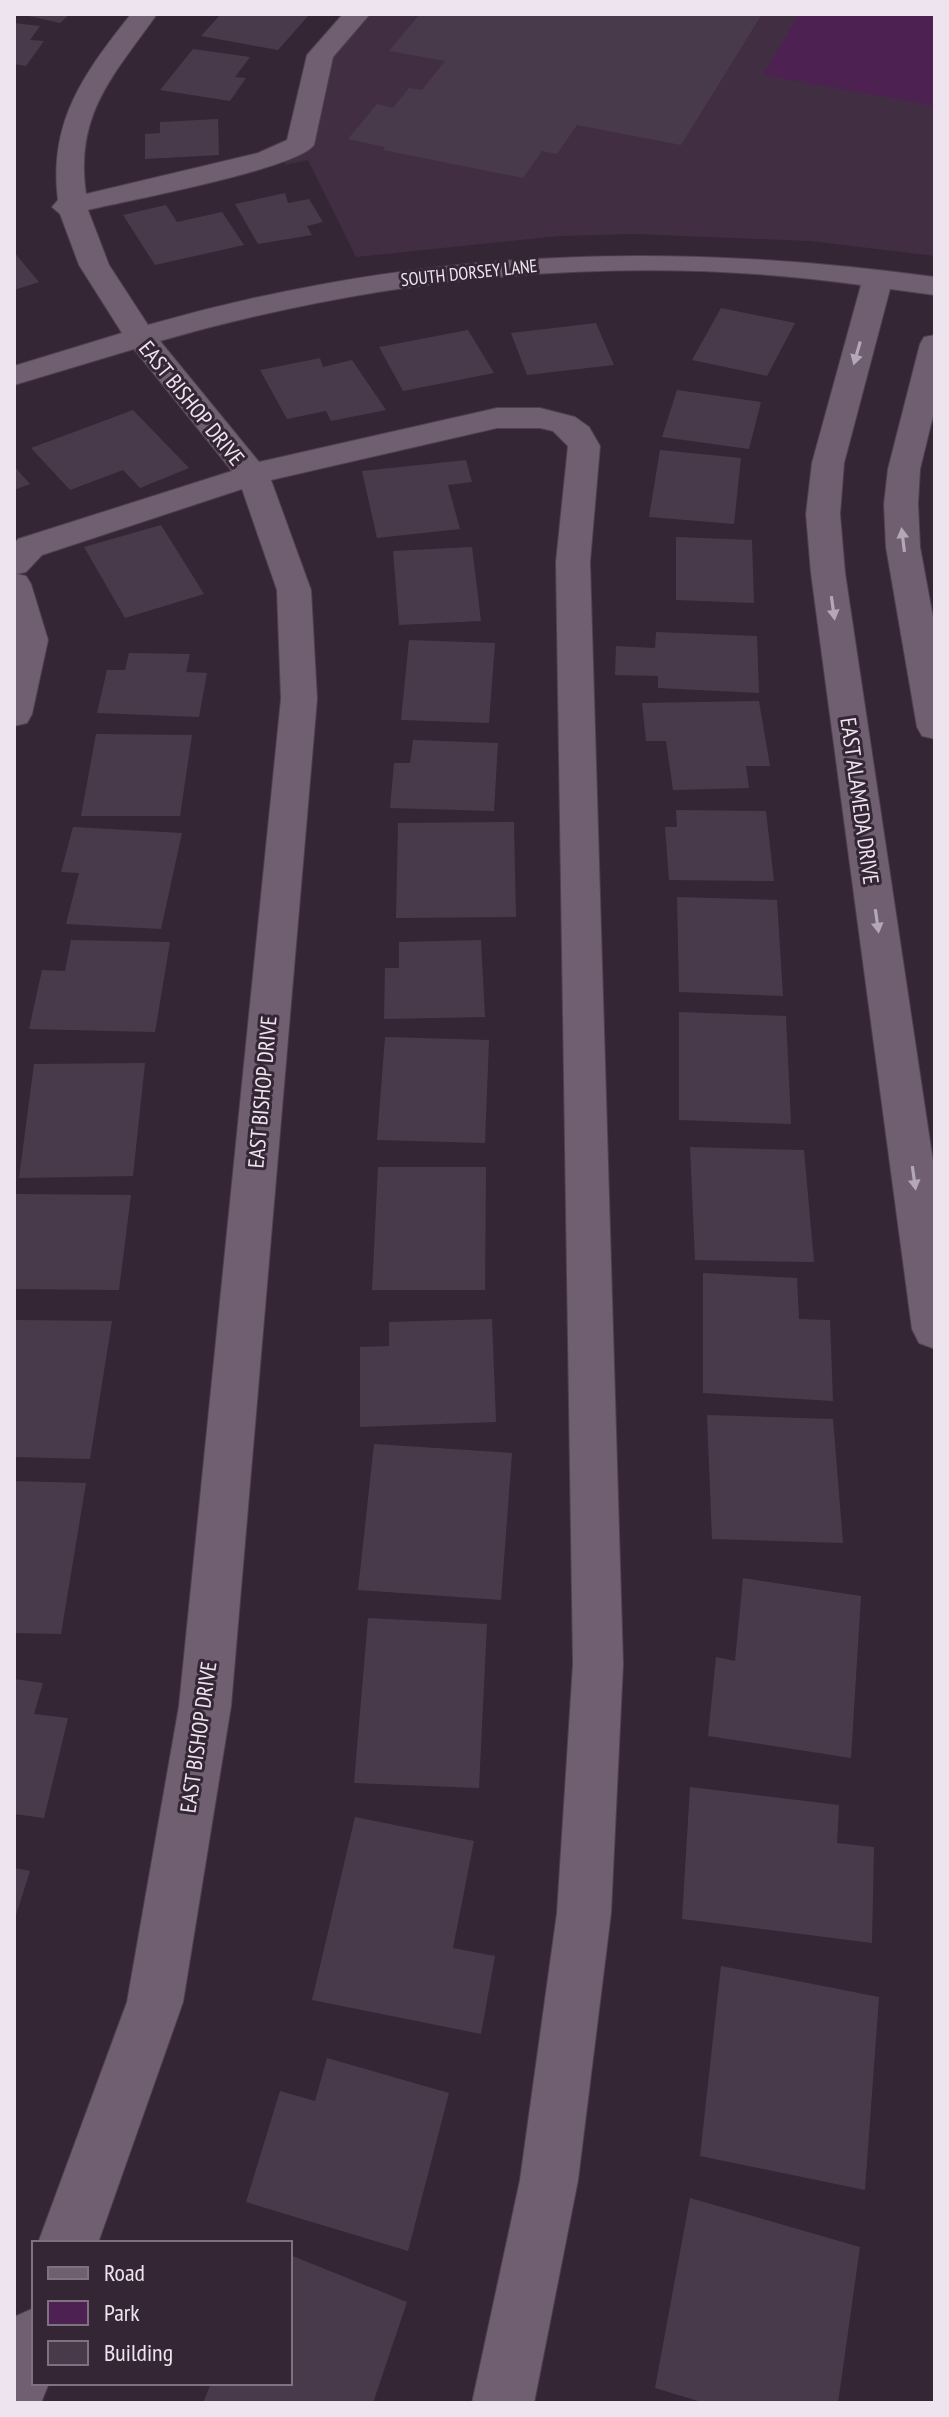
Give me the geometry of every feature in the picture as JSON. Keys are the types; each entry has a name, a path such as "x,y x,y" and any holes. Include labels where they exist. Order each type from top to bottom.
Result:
{"street":[{"name":"EAST BISHOP DRIVE","path":"69,2241 155,2002 205,1706 299,699 294,591 253,476 139,337 93,270 66,207 64,156 78,102 111,49 144,14"},
{"path":"66,207 267,159 300,145 320,55 357,14"},
{"name":"SOUTH DORSEY LANE","path":"14,376 139,337 279,301 370,284 478,270 662,262 763,265 935,286"},
{"name":"EAST ALAMEDA DRIVE","path":"878,277 833,440 823,514 828,573 932,1284 935,1329"},
{"path":"935,344 904,469 901,525 935,727"},
{"path":"14,564 30,547 283,465 497,418 540,418 564,424 578,434 584,446 573,562 598,1664 582,1928 549,2180 503,2403"},
{"path":"14,584 30,640 14,714"},
{"path":"14,2394 32,2344"}],"shaded area":[{"path":"346,14 935,14 935,256 810,241 635,234 559,236 356,257 308,160 285,165 306,58"}],"green space":[{"path":"799,14 935,14 935,106 763,75"}],"building":[{"path":"20,14 70,14 60,23"},
{"path":"221,14 309,15 278,50 201,36"},
{"path":"420,14 762,14 681,145 577,125 557,154 542,151 523,178 383,150 385,147 348,139 377,104 393,108 409,88 422,90 445,61 389,51"},
{"path":"14,23 40,26 30,40 44,41 26,66 14,64"},
{"path":"193,49 250,57 235,77 246,78 230,101 160,90"},
{"path":"218,119 219,155 145,159 145,134 160,133 160,122"},
{"path":"285,193 288,203 309,199 323,222 307,226 312,235 258,244 235,204"},
{"path":"166,205 177,222 222,212 244,245 155,265 123,215"},
{"path":"14,252 39,282 14,290"},
{"path":"721,308 795,323 767,376 692,360"},
{"path":"596,323 614,365 527,375 511,333"},
{"path":"468,330 494,373 403,391 379,347"},
{"path":"320,358 323,367 352,360 386,410 331,421 326,411 287,419 260,370"},
{"path":"677,390 761,402 749,449 662,437"},
{"path":"133,410 189,468 140,488 123,470 70,490 31,448"},
{"path":"660,450 741,458 734,524 649,517"},
{"path":"466,460 472,482 448,485 460,529 377,538 362,471"},
{"path":"14,466 30,484 14,490"},
{"path":"161,525 204,594 125,618 84,547"},
{"path":"676,537 752,540 754,603 676,600"},
{"path":"472,547 481,621 399,625 393,551"},
{"path":"656,632 757,636 759,693 658,688 658,676 615,675 616,646 655,648"},
{"path":"409,640 495,643 489,723 401,720"},
{"path":"129,653 190,654 186,672 207,673 199,717 97,713 107,670 125,670"},
{"path":"759,701 770,766 746,766 749,788 673,790 666,741 646,741 642,703"},
{"path":"96,734 192,735 180,816 81,816"},
{"path":"413,740 498,743 494,811 390,808 394,763 410,763"},
{"path":"676,810 766,811 774,881 669,880 665,827 677,827"},
{"path":"514,822 516,917 396,918 398,823"},
{"path":"73,827 182,833 161,929 66,924 79,873 61,872"},
{"path":"677,897 777,900 783,996 679,992"},
{"path":"71,940 170,942 155,1032 29,1029 42,970 65,971"},
{"path":"481,940 485,1017 384,1019 385,968 399,968 399,942"},
{"path":"679,1012 786,1016 791,1124 679,1120"},
{"path":"385,1037 489,1040 485,1143 377,1140"},
{"path":"145,1063 133,1176 19,1178 34,1064"},
{"path":"690,1147 804,1150 814,1262 695,1260"},
{"path":"378,1167 486,1167 485,1290 372,1290"},
{"path":"16,1194 131,1195 119,1290 14,1289"},
{"path":"703,1273 797,1278 799,1319 830,1320 833,1401 703,1393"},
{"path":"492,1319 496,1422 360,1427 360,1347 389,1346 389,1322"},
{"path":"14,1320 112,1321 90,1459 14,1457"},
{"path":"707,1415 833,1419 843,1543 712,1539"},
{"path":"374,1444 512,1453 501,1600 358,1590"},
{"path":"14,1481 86,1483 61,1634 14,1633"},
{"path":"743,1578 861,1596 851,1758 708,1736 716,1657 735,1661"},
{"path":"368,1618 487,1624 479,1788 354,1783"},
{"path":"14,1679 43,1683 34,1714 68,1718 44,1818 14,1814"},
{"path":"690,1787 839,1805 837,1843 874,1847 872,1943 682,1919"},
{"path":"355,1817 474,1841 453,1948 495,1956 481,2034 312,2000"},
{"path":"14,1868 30,1871 15,1918 14,1918"},
{"path":"721,1966 879,1997 865,2190 700,2156"},
{"path":"327,2058 449,2093 408,2251 246,2202 280,2091 315,2101"},
{"path":"690,2198 860,2247 838,2403 705,2403 655,2388"},
{"path":"292,2256 407,2302 373,2403 203,2403 210,2385 292,2385"}]}
